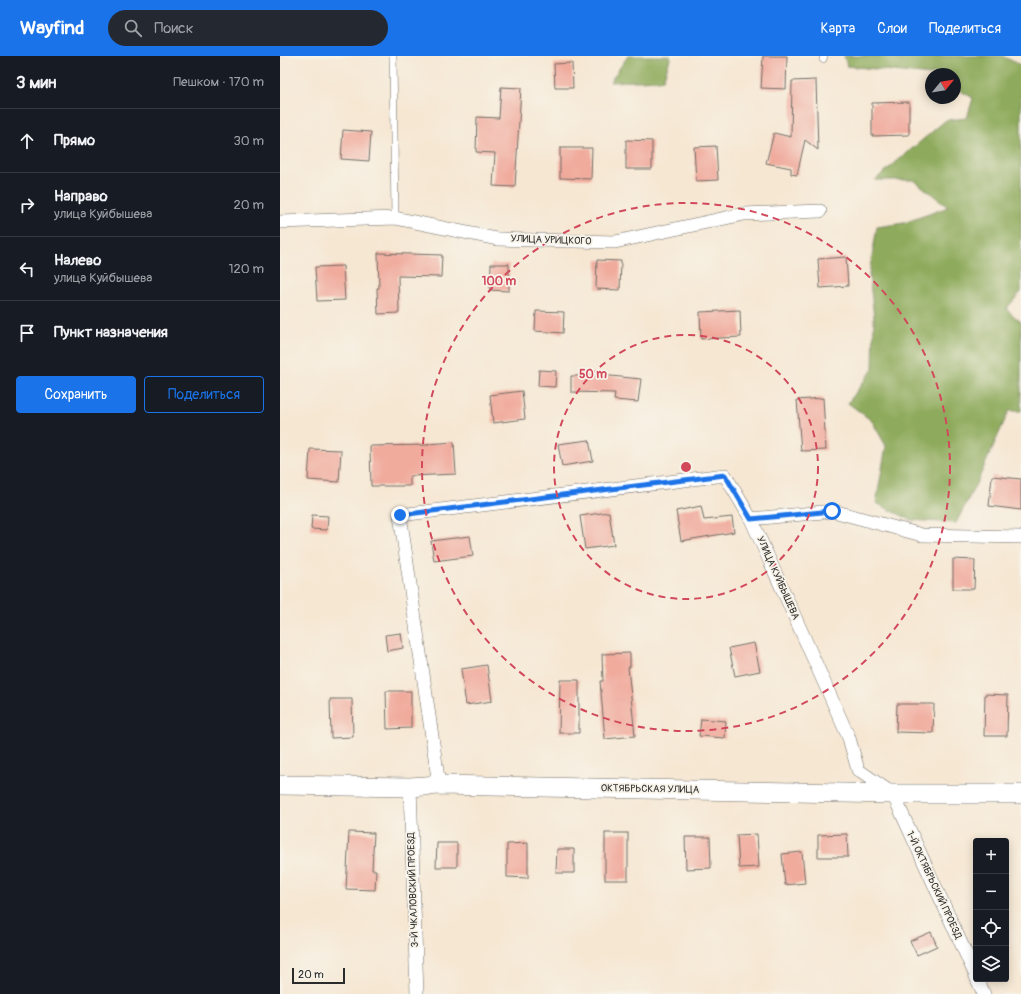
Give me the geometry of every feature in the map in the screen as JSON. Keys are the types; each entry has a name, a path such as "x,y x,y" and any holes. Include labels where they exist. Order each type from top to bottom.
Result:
{"street":[{"name":"УЛИЦА УРИЦКОГО","path":"280,222 395,218 497,239 615,242 744,214 820,211"},
{"name":"УЛИЦА КУЙБЫШЕВА","path":"439,785 400,515 725,475 751,519 850,738 858,770 893,794"},
{"path":"751,519 832,511 922,535 1021,537"},
{"name":"ОКТЯБРЬСКАЯ УЛИЦА","path":"280,785 410,787 439,785 893,794 1021,794"},
{"name":"3-Й ЧКАЛОВСКИЙ ПРОЕЗД","path":"410,787 417,994"},
{"name":"1-Й ОКТЯБРЬСКИЙ ПРОЕЗД","path":"893,794 973,969"},
{"path":"978,982 984,994"}],"lane":[{"path":"393,56 395,218"}],"green space":[{"path":"628,56 671,56 663,80 610,82"},
{"path":"844,56 1002,56 1021,65 1021,292 1006,309 1021,322 1021,411 1009,411 979,478 956,523 911,520 876,503 886,446 872,421 848,403 873,369 874,317 869,274 877,227 904,223 948,207 914,180 875,180 946,120 967,118 973,98 961,91 961,68 925,68 925,74 847,66"}],"building":[{"path":"763,56 787,56 786,89 761,88"},
{"path":"572,63 573,88 555,88 554,64"},
{"path":"816,80 818,150 805,140 797,175 791,174 791,168 766,163 774,133 791,137 792,81"},
{"path":"501,87 521,88 515,187 493,186 495,153 476,152 477,117 499,118"},
{"path":"909,102 909,135 872,136 872,103"},
{"path":"343,130 371,132 369,161 341,159"},
{"path":"626,140 652,141 652,169 626,169"},
{"path":"716,146 718,180 696,181 694,147"},
{"path":"560,148 592,148 591,179 560,178"},
{"path":"378,253 442,255 441,277 398,276 399,313 378,314"},
{"path":"846,257 848,286 820,288 818,259"},
{"path":"597,260 621,261 620,290 596,289"},
{"path":"491,264 509,264 509,291 490,290"},
{"path":"343,266 345,300 317,301 315,267"},
{"path":"740,310 741,337 701,339 700,312"},
{"path":"536,311 564,312 563,333 535,331"},
{"path":"539,370 556,371 555,387 538,386"},
{"path":"571,376 611,376 641,379 638,402 614,400 615,393 571,392"},
{"path":"522,391 525,419 493,423 490,395"},
{"path":"823,398 826,450 801,451 797,400"},
{"path":"589,440 593,461 562,466 558,444"},
{"path":"454,442 456,474 410,476 410,486 371,486 370,446 429,445 428,444"},
{"path":"310,449 341,450 339,482 308,480"},
{"path":"992,476 1021,479 1021,510 989,506"},
{"path":"701,506 704,520 732,517 734,532 681,541 676,511"},
{"path":"609,512 614,545 585,549 580,516"},
{"path":"312,515 328,516 327,530 311,529"},
{"path":"470,536 473,556 434,561 431,541"},
{"path":"953,559 975,560 974,589 953,589"},
{"path":"401,633 403,648 387,651 385,635"},
{"path":"754,643 760,671 735,676 729,648"},
{"path":"630,653 630,667 628,667 635,736 605,739 600,681 603,681 602,654"},
{"path":"487,665 492,701 466,705 461,669"},
{"path":"560,680 579,680 579,733 559,733"},
{"path":"386,691 411,691 411,728 387,729"},
{"path":"985,694 1008,695 1007,736 984,736"},
{"path":"330,699 352,699 353,737 331,738"},
{"path":"897,704 934,704 933,733 896,732"},
{"path":"701,719 726,721 725,738 699,736"},
{"path":"349,832 374,833 372,870 376,870 375,890 346,889"},
{"path":"605,833 628,833 628,880 605,880"},
{"path":"757,834 759,867 739,868 737,835"},
{"path":"847,834 848,857 818,857 818,835"},
{"path":"685,837 710,837 711,868 686,869"},
{"path":"437,843 457,843 457,867 436,867"},
{"path":"528,843 528,878 507,877 507,844"},
{"path":"557,849 574,849 574,873 556,873"},
{"path":"802,852 805,883 785,885 782,854"},
{"path":"931,932 937,946 917,955 910,941"}],"route":[{"path":"400,515 725,475 751,519 832,511"}]}
